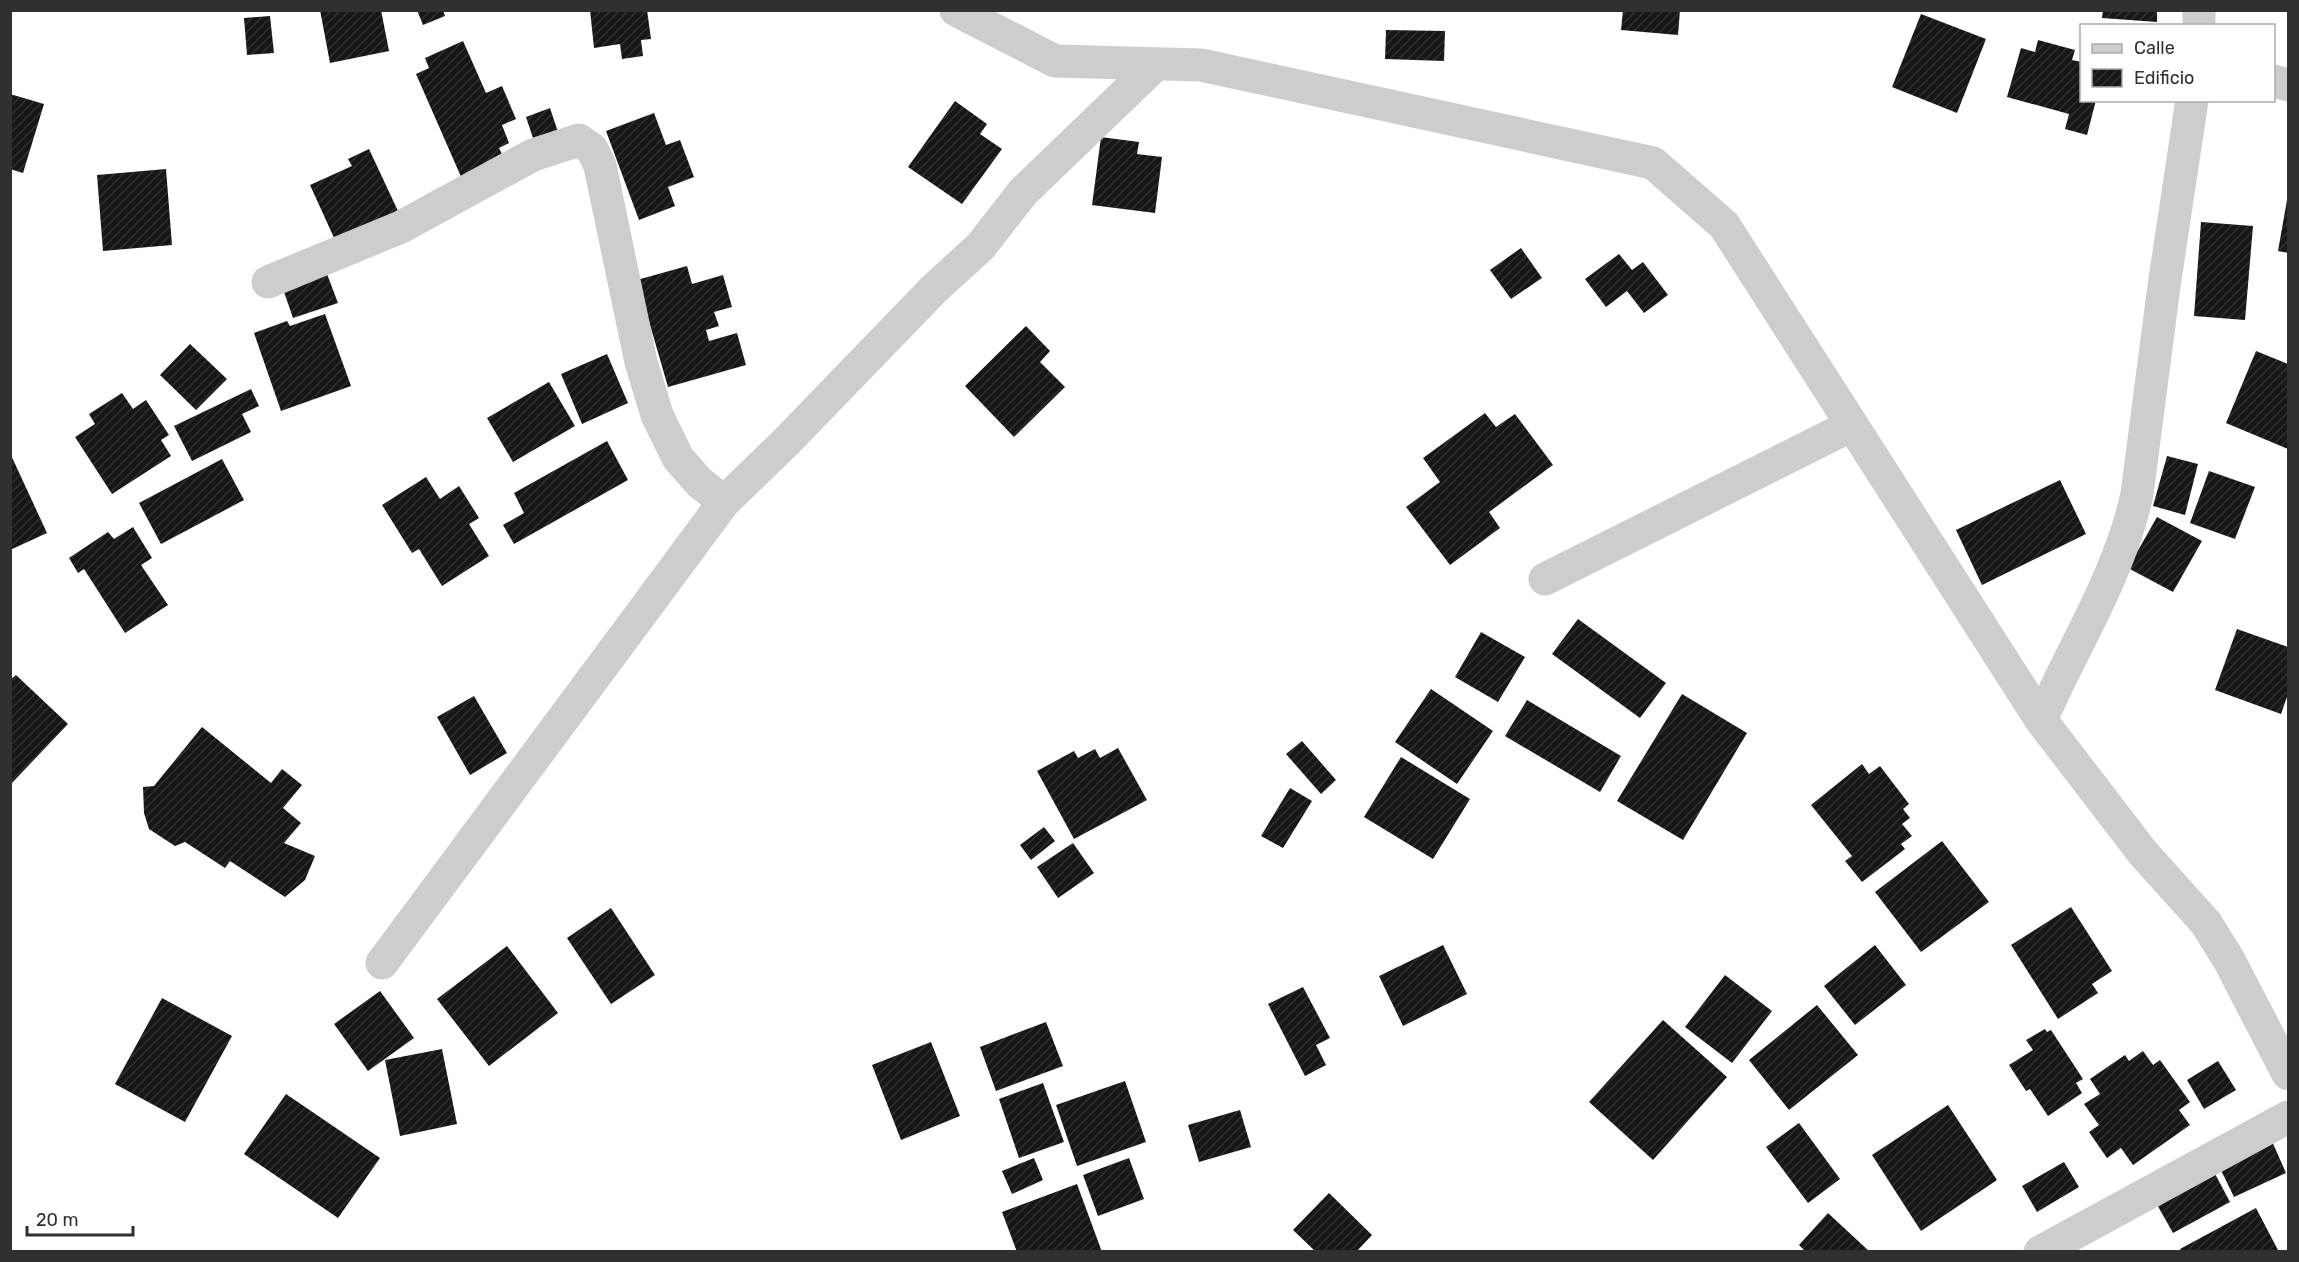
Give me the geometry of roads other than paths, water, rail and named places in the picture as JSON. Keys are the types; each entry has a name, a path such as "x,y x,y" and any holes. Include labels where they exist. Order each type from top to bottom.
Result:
{"street":[{"path":"956,10 1055,62 1201,65 1653,163 1724,225 2041,720 2143,853 2206,923 2229,960 2289,1074"},
{"path":"382,963 724,502 786,442 934,289 981,246 1023,192 1156,64"},
{"path":"2041,720 2118,560 2130,526 2137,494 2164,286 2192,102"},
{"path":"268,282 400,227 533,155 579,140 592,149 600,166 640,362 657,415 678,458 699,482 724,502"},
{"path":"1545,579 1852,425"},
{"path":"2040,1251 2289,1117"}]}
